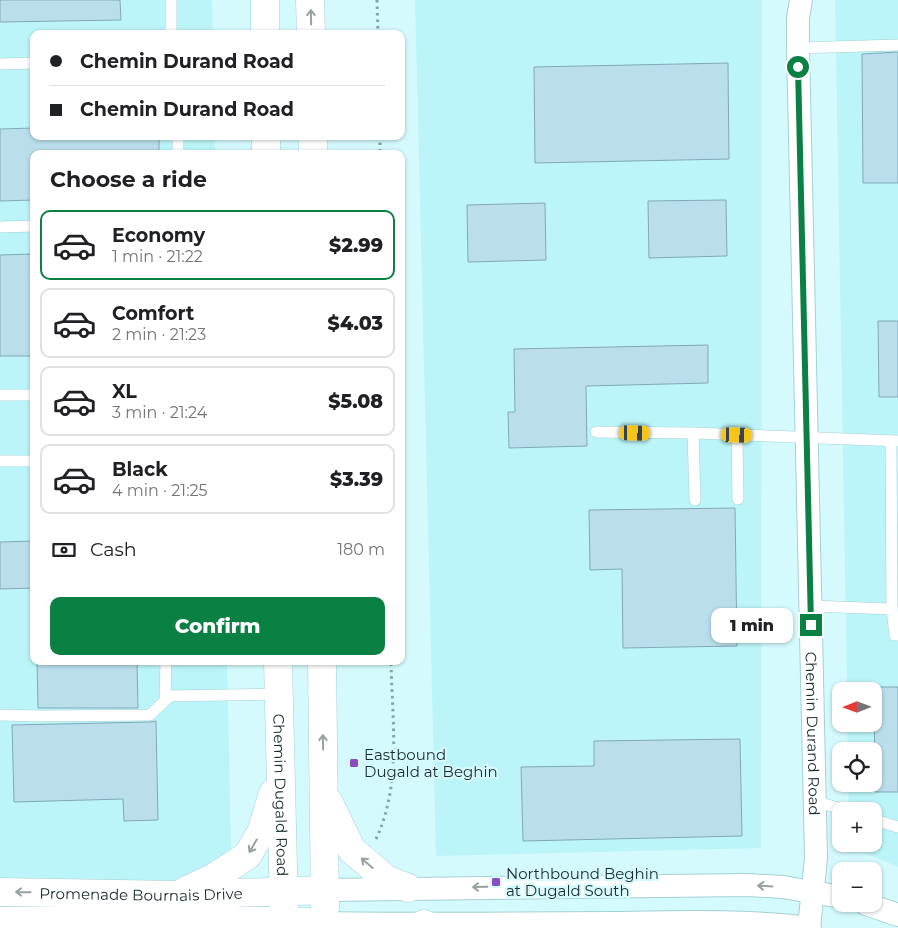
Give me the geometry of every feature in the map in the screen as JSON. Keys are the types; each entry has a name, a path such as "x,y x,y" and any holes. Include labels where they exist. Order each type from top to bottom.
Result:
{"main road":[{"path":"265,0 265,30"},
{"path":"310,0 311,30"},
{"name":"Chemin Dugald Road","path":"278,665 284,925"},
{"path":"322,665 326,926"},
{"path":"182,915 213,878 248,855 262,830 280,767"},
{"path":"324,791 352,850 386,878 408,888"},
{"name":"Promenade Bournais Drive","path":"0,921 182,915 283,890 325,890"},
{"name":"Promenade Bournais Drive","path":"0,892 182,915 284,925 326,926"}],"street":[{"name":"Chemin Durand Road","path":"801,0 798,18 798,48 816,858 810,928"},
{"path":"325,890 748,885 783,887 832,895"},
{"path":"882,910 898,915"},
{"path":"326,926 748,926 780,924 810,928"}],"lane":[{"path":"171,0 171,30"},
{"path":"798,48 898,45"},
{"path":"0,64 30,63"},
{"path":"0,227 30,226"},
{"path":"0,396 30,395"},
{"path":"596,432 693,433 895,441 892,609 895,635 898,635"},
{"path":"693,433 695,500"},
{"path":"737,435 738,499"},
{"path":"0,461 30,461"},
{"path":"811,606 892,609"},
{"path":"166,665 165,696 279,694"},
{"path":"0,715 150,714 170,696"},
{"path":"815,801 832,806"},
{"path":"882,822 898,827"}],"path":[{"path":"377,0 378,30"},
{"path":"377,838 386,814 394,775 391,665"}],"shaded area":[{"path":"0,0 212,0 213,30 30,30 30,140 215,140 215,150 30,150 30,665 227,665 233,928 0,928"},
{"path":"415,0 762,0 761,848 436,856"},
{"path":"835,0 898,0 898,867 865,853 850,853 882,852 882,802 849,802 848,792 882,792 882,742 848,742 847,732 882,732 882,682 847,682"}],"building":[{"path":"0,0 120,0 121,20 0,22"},
{"path":"898,52 898,183 863,183 862,54"},
{"path":"728,63 729,159 535,163 534,67"},
{"path":"30,128 30,140 159,140 159,150 30,150 30,200 0,201 0,129"},
{"path":"726,200 727,256 649,258 648,201"},
{"path":"545,203 546,260 468,262 467,205"},
{"path":"30,254 30,356 0,356 0,255"},
{"path":"878,321 898,321 898,397 879,397"},
{"path":"708,345 708,383 586,386 587,446 509,448 508,412 515,412 514,349"},
{"path":"735,508 737,646 623,648 622,569 590,570 589,510"},
{"path":"30,541 30,588 0,589 0,542"},
{"path":"37,665 137,665 138,708 38,708"},
{"path":"882,687 898,687 898,792 882,792 882,742 875,742 874,732 882,732"},
{"path":"156,721 158,820 124,821 123,799 14,802 12,725"},
{"path":"740,739 742,836 523,841 521,767 594,766 594,741"}],"place":[{"name":"Eastbound Dugald at Beghin","path":"354,763"},
{"name":"Northbound Beghin at Dugald South","path":"496,882"}],"route":[{"path":"798,67 811,625"}]}
